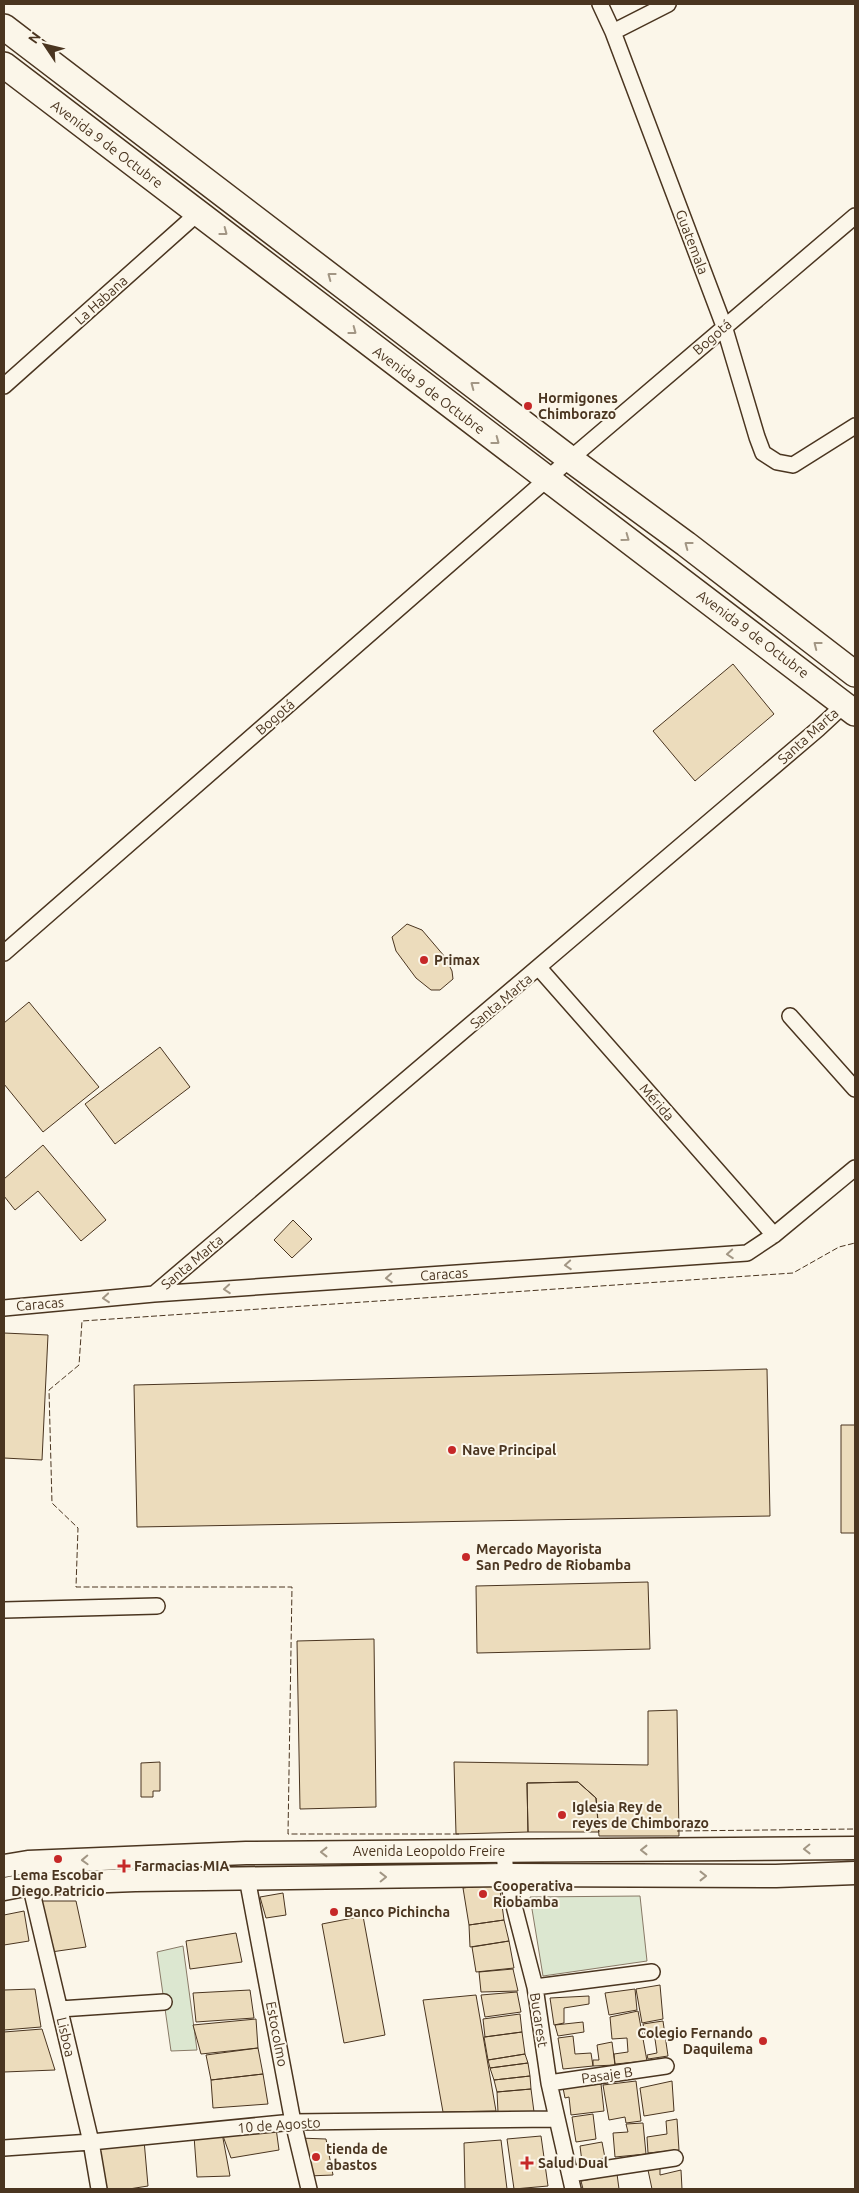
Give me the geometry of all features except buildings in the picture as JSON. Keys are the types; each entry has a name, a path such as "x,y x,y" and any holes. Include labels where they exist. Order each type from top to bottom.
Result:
{"main road":[{"path":"4,28 855,674"},
{"name":"Avenida 9 de Octubre","path":"4,65 546,480 850,708"},
{"name":"Avenida Leopoldo Freire","path":"4,1866 28,1862 246,1853 855,1848"},
{"path":"775,1849 776,1876"},
{"name":"Avenida Leopoldo Freire","path":"4,1889 30,1884 247,1878 506,1875 776,1876 855,1873"}],"street":[{"name":"Guatemala","path":"600,4 613,32 724,326 763,453 777,462 793,464 855,426"},
{"path":"613,32 668,4"},
{"name":"La Habana","path":"4,386 198,213"},
{"name":"Bogotá","path":"4,953 570,459 855,216"},
{"name":"Santa Marta","path":"154,1294 540,968 818,729 850,708"},
{"name":"Mérida","path":"540,968 774,1235"},
{"path":"790,1016 855,1089"},
{"name":"Caracas","path":"4,1308 154,1294 748,1253 774,1235 855,1168"},
{"path":"4,1610 157,1606"},
{"name":"Bucarest","path":"504,1851 506,1875 534,1987 549,2083 573,2189"},
{"name":"Estocolmo","path":"247,1878 294,2122 309,2189"},
{"name":"Lisboa","path":"30,1884 91,2142 99,2189"},
{"path":"534,1987 652,1972"},
{"path":"60,2009 164,2002"},
{"name":"Pasaje B","path":"549,2083 666,2066"},
{"name":"10 de Agosto","path":"4,2148 91,2142 294,2122 556,2119"},
{"path":"570,2174 675,2158"}],"green space":[{"path":"640,1896 647,1961 543,1976 530,1897"},
{"path":"183,1946 197,2050 171,2051 157,1952"}],"fence":[{"path":"459,1834 288,1834 292,1587 76,1587 78,1528 52,1503 49,1390 79,1365 82,1321 793,1273 839,1247 855,1243"},
{"path":"677,1831 855,1829"}],"place":[{"name":"Hormigones Chimborazo","path":"528,406"},
{"name":"Primax","path":"424,960"},
{"name":"Nave Principal","path":"452,1450"},
{"name":"Mercado Mayorista San Pedro de Riobamba","path":"466,1557"},
{"name":"Iglesia Rey de reyes de Chimborazo","path":"562,1815"},
{"name":"Lema Escobar Diego Patricio","path":"58,1859"},
{"name":"Farmacias MIA","path":"124,1866"},
{"name":"Cooperativa Riobamba","path":"483,1894"},
{"name":"Banco Pichincha","path":"334,1912"},
{"name":"Colegio Fernando Daquilema","path":"763,2041"},
{"name":"tienda de abastos","path":"316,2157"},
{"name":"Salud Dual","path":"527,2163"}]}
